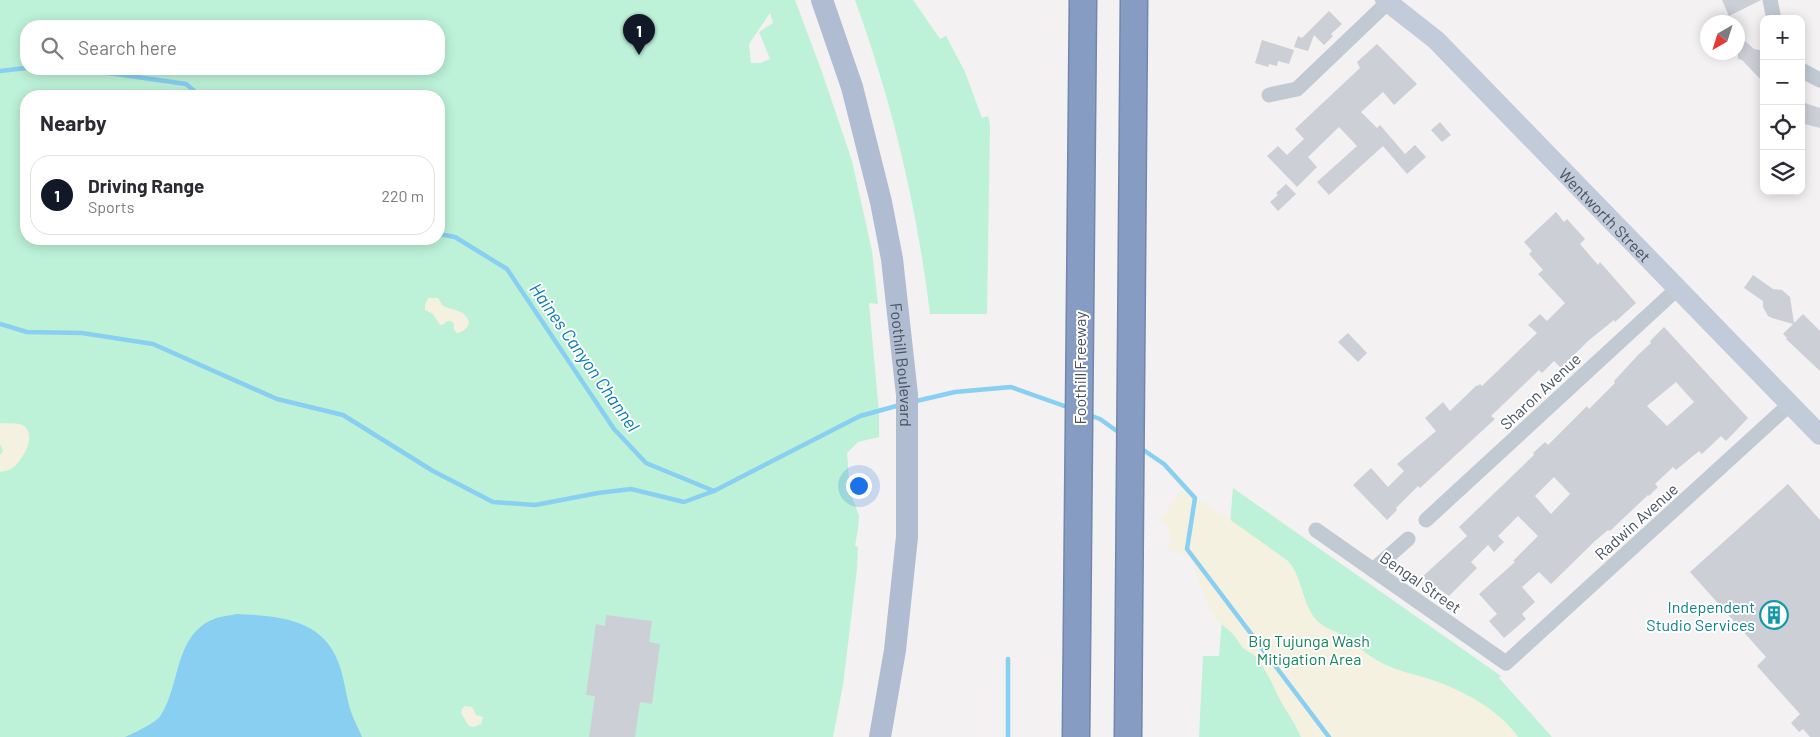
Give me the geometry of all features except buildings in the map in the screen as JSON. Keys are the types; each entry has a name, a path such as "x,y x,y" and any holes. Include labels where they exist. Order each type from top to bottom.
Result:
{"highway":[{"name":"Foothill Freeway","path":"1076,737 1083,0"},
{"path":"1128,737 1134,0"}],"main road":[{"name":"Foothill Boulevard","path":"822,0 852,86 868,145 892,259 907,395 907,537 895,650 880,737"},
{"name":"Wentworth Street","path":"1386,1 1436,40 1820,435"}],"street":[{"path":"1770,0 1773,15"},
{"path":"1269,95 1297,89 1386,1"},
{"path":"1805,72 1820,80"},
{"name":"Sharon Avenue","path":"1426,520 1678,288"},
{"name":"Radwin Avenue","path":"1506,663 1790,404"},
{"name":"Bengal Street","path":"1316,530 1506,663"},
{"path":"1373,570 1408,539"}],"green space":[{"path":"0,0 795,0 852,161 872,251 878,304 869,303 879,413 879,437 858,442 847,453 850,492 859,515 855,546 858,547 857,569 843,685 833,737 0,737","holes":["770,13 773,23 759,32 770,59 760,63 751,63 749,44"]},
{"path":"855,0 913,0 940,39 946,36 965,72 982,118 988,116 990,124 987,314 930,314 918,234 902,155 881,77"},
{"name":"Big Tujunga Wash Mitigation Area","path":"1233,488 1501,676 1499,678 1552,737 1199,737 1203,656 1219,656"}],"sand":[{"path":"428,298 438,298 443,306 465,315 469,322 466,328 457,333 451,321 440,325 433,314 425,310"},
{"path":"0,423 24,426 28,430 29,441 25,452 15,466 0,472 0,455 3,451 0,444"},
{"path":"1181,490 1222,514 1288,561 1297,576 1310,611 1323,626 1342,635 1386,665 1439,682 1465,694 1500,717 1518,737 1301,737 1259,660 1243,648 1233,634 1210,611 1191,559 1188,555 1168,550 1167,547 1172,540 1161,518"},
{"path":"465,706 472,707 476,715 483,717 481,724 474,727 469,726 461,713"}],"water":[{"path":"236,614 268,616 297,622 310,628 322,637 332,649 339,664 350,709 362,737 125,737 150,724 161,715 167,703 185,648 201,626 219,617"}],"waterway":[{"name":"Haines Canyon Channel","path":"0,71 20,69"},
{"name":"Haines Canyon Channel","path":"123,75 186,84 193,90"},
{"name":"Haines Canyon Channel","path":"445,235 455,237 507,269 614,429 646,463 714,491"},
{"name":"Haines Canyon Channel","path":"0,324 27,332 82,333 153,344 277,399 343,415 433,471 493,502 535,505 631,489 684,502 714,491 860,416 900,405"},
{"name":"Haines Canyon Channel","path":"912,402 955,392 1011,387 1070,408"},
{"name":"Haines Canyon Channel","path":"1089,415 1100,419 1121,434"},
{"name":"Haines Canyon Channel","path":"1139,447 1164,464 1195,498 1187,549 1329,737"},
{"path":"1008,659 1008,737"}],"place":[{"name":"Driving Range","path":"639,55"},
{"name":"Independent Studio Services","path":"1774,615"}]}
